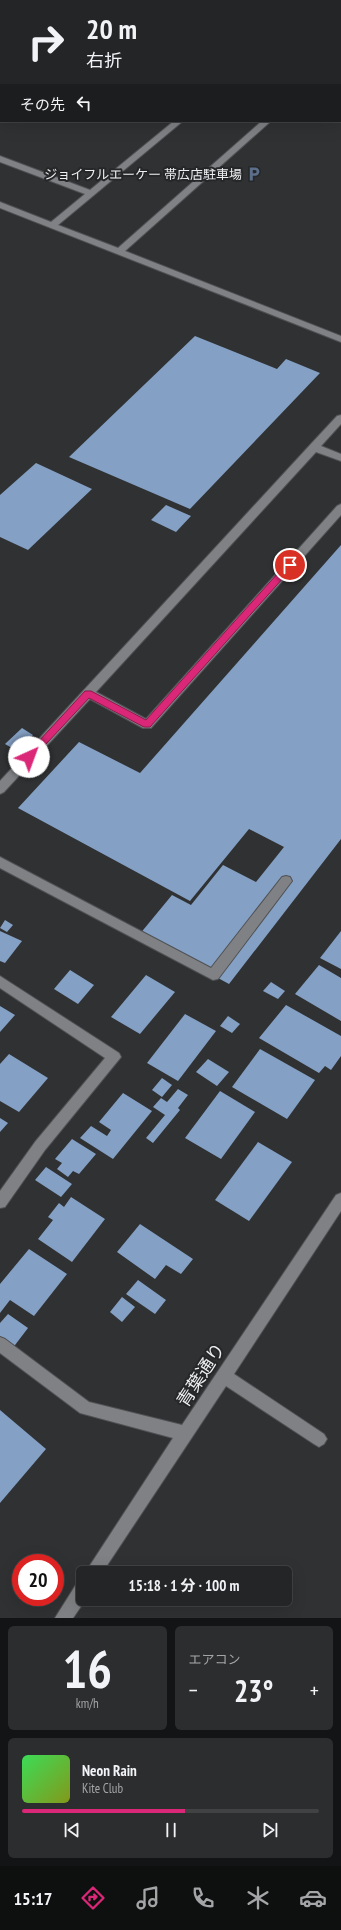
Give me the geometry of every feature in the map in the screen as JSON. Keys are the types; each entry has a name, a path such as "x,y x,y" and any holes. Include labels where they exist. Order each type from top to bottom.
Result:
{"street":[{"path":"52,225 177,122"},
{"path":"119,252 266,122"},
{"path":"0,158 91,193"},
{"path":"0,205 341,339"},
{"path":"0,789 341,418"},
{"path":"314,447 341,458"},
{"path":"88,693 147,725 341,508"},
{"path":"0,862 213,975 286,881"},
{"path":"0,981 114,1057 40,1146 0,1202"},
{"name":"青葉通り","path":"98,1566 341,1199"},
{"path":"0,1344 85,1408 186,1434"},
{"path":"224,1376 319,1439"},
{"path":"64,1618 76,1600"}],"building":[{"path":"195,336 277,369 286,359 320,373 190,509 69,457"},
{"path":"36,463 92,489 28,550 0,537 0,495"},
{"path":"166,505 191,516 176,532 151,520"},
{"path":"341,545 341,839 229,984 139,935 172,895 191,905 223,865 256,882 284,847 249,829 190,901 18,808 79,742 140,773"},
{"path":"22,728 33,735 17,751 5,744"},
{"path":"5,920 13,925 7,932 0,928"},
{"path":"0,931 22,941 5,963 0,961"},
{"path":"341,931 341,969 320,958"},
{"path":"319,965 341,978 341,1021 295,994"},
{"path":"70,970 94,985 78,1004 54,989"},
{"path":"146,975 175,992 140,1034 111,1017"},
{"path":"271,982 285,991 278,999 263,991"},
{"path":"286,1005 341,1036 341,1056 331,1070 325,1066 319,1073 259,1038"},
{"path":"0,1006 15,1015 0,1032"},
{"path":"185,1014 216,1031 178,1081 147,1063"},
{"path":"228,1016 240,1024 232,1033 220,1026"},
{"path":"260,1049 315,1080 287,1119 232,1087"},
{"path":"9,1054 48,1078 19,1112 0,1101 0,1064"},
{"path":"208,1059 229,1072 217,1086 196,1072"},
{"path":"162,1078 172,1085 162,1097 152,1090"},
{"path":"178,1089 188,1095 178,1108 180,1110 153,1143 146,1138 165,1115 153,1107 161,1098 167,1102"},
{"path":"220,1091 255,1112 221,1159 185,1138"},
{"path":"123,1093 152,1111 113,1159 80,1138 91,1126 107,1136 111,1130 99,1122"},
{"path":"0,1118 8,1123 0,1132"},
{"path":"72,1139 96,1154 79,1174 73,1171 68,1177 57,1169 62,1163 55,1159"},
{"path":"258,1142 292,1162 249,1221 215,1200"},
{"path":"46,1167 72,1184 61,1197 35,1180"},
{"path":"71,1197 105,1219 72,1262 38,1239 53,1220 48,1217 59,1203 64,1207"},
{"path":"140,1224 193,1259 181,1274 166,1265 155,1279 117,1252"},
{"path":"29,1249 67,1274 34,1316 10,1300 0,1313 0,1284"},
{"path":"138,1280 166,1300 155,1314 126,1294"},
{"path":"122,1297 135,1307 122,1322 110,1312"},
{"path":"8,1314 28,1328 12,1349 0,1341 0,1323"},
{"path":"0,1410 46,1449 0,1503"}],"place":[{"name":"ジョイフルエーケー 帯広店駐車場","path":"254,174"}],"route":[{"path":"29,757 88,693 147,725 290,565"}]}
